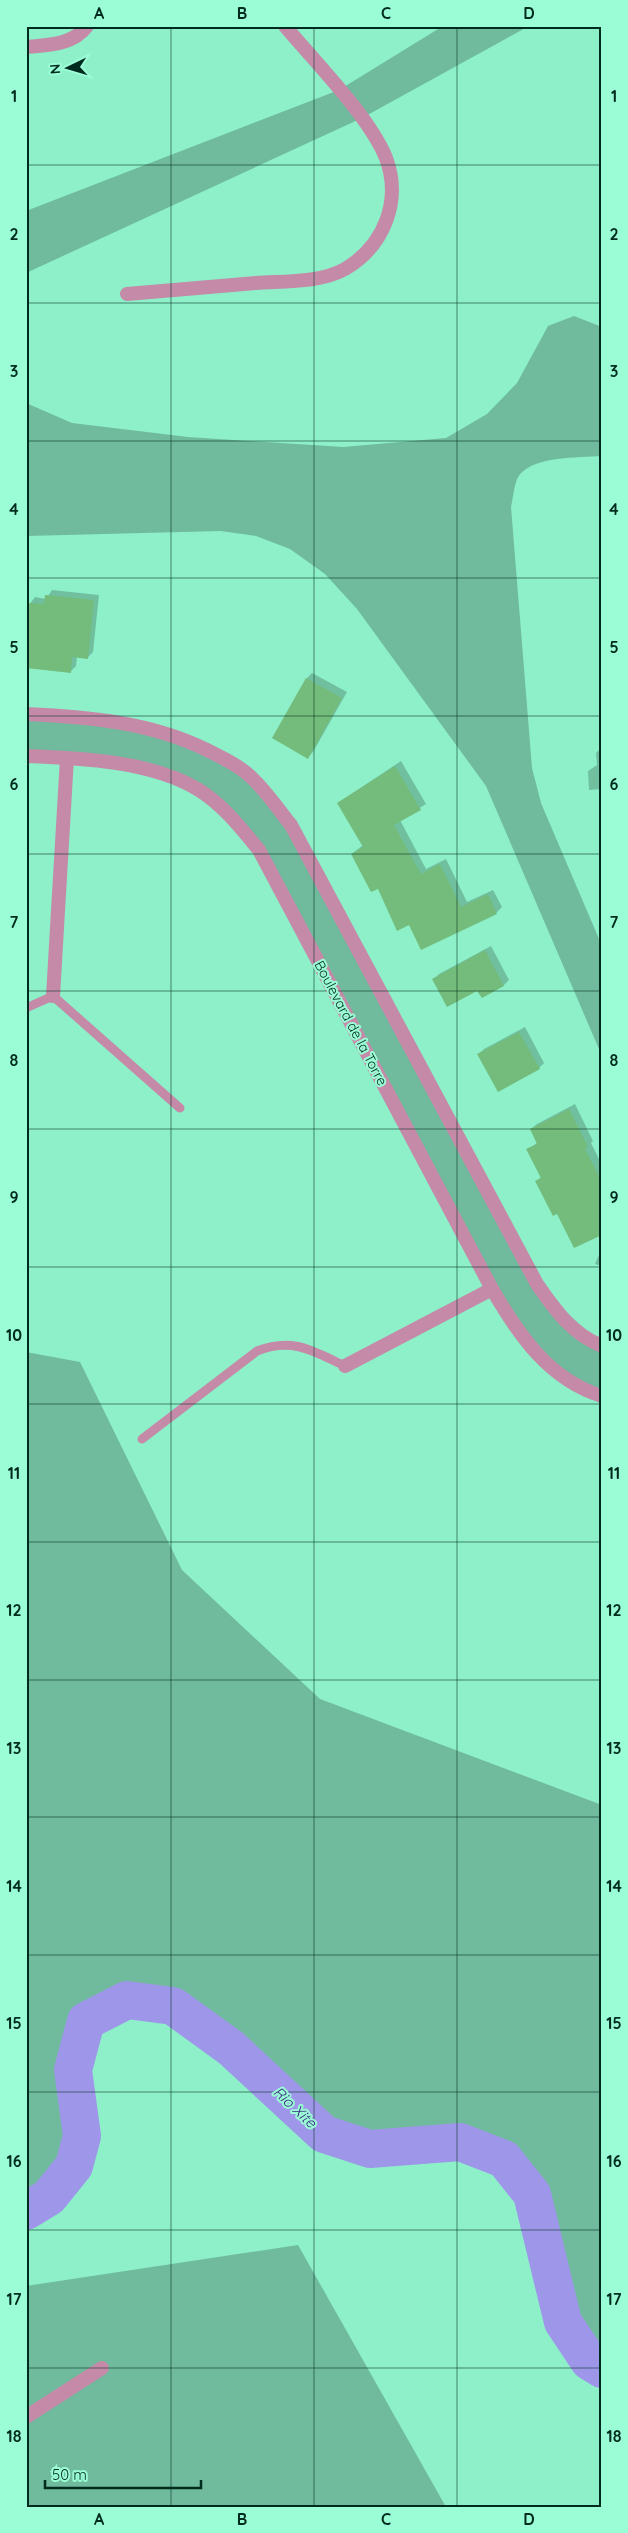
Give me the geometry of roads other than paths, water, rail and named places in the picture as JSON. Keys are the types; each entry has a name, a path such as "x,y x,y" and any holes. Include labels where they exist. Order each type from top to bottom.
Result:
{"street":[{"path":"26,46 59,44 81,34 88,26"},
{"path":"127,294 311,279 344,269 372,248 388,220 392,190 386,158 362,118 285,26"},
{"path":"26,714 114,720 186,740 224,758 251,777 291,825 537,1284 559,1316 587,1340 602,1346"},
{"name":"Boulevard de la Torre","path":"26,756 67,758 129,766 170,777 199,790 231,817 258,850 492,1289 516,1329 538,1357 585,1390 602,1396"},
{"path":"53,996 67,758"},
{"path":"345,1366 492,1289"},
{"path":"26,2417 102,2368"}],"lane":[{"path":"26,1008 53,996 180,1108"},
{"path":"142,1439 257,1351 272,1345 290,1343 345,1366"}],"waterway":[{"name":"Rio Xite","path":"26,2211 49,2197 74,2166 82,2136 73,2070 86,2021 127,2000 173,2006 231,2048 324,2134 370,2149 460,2142 504,2159 532,2194 563,2322 589,2361 602,2369"}]}
